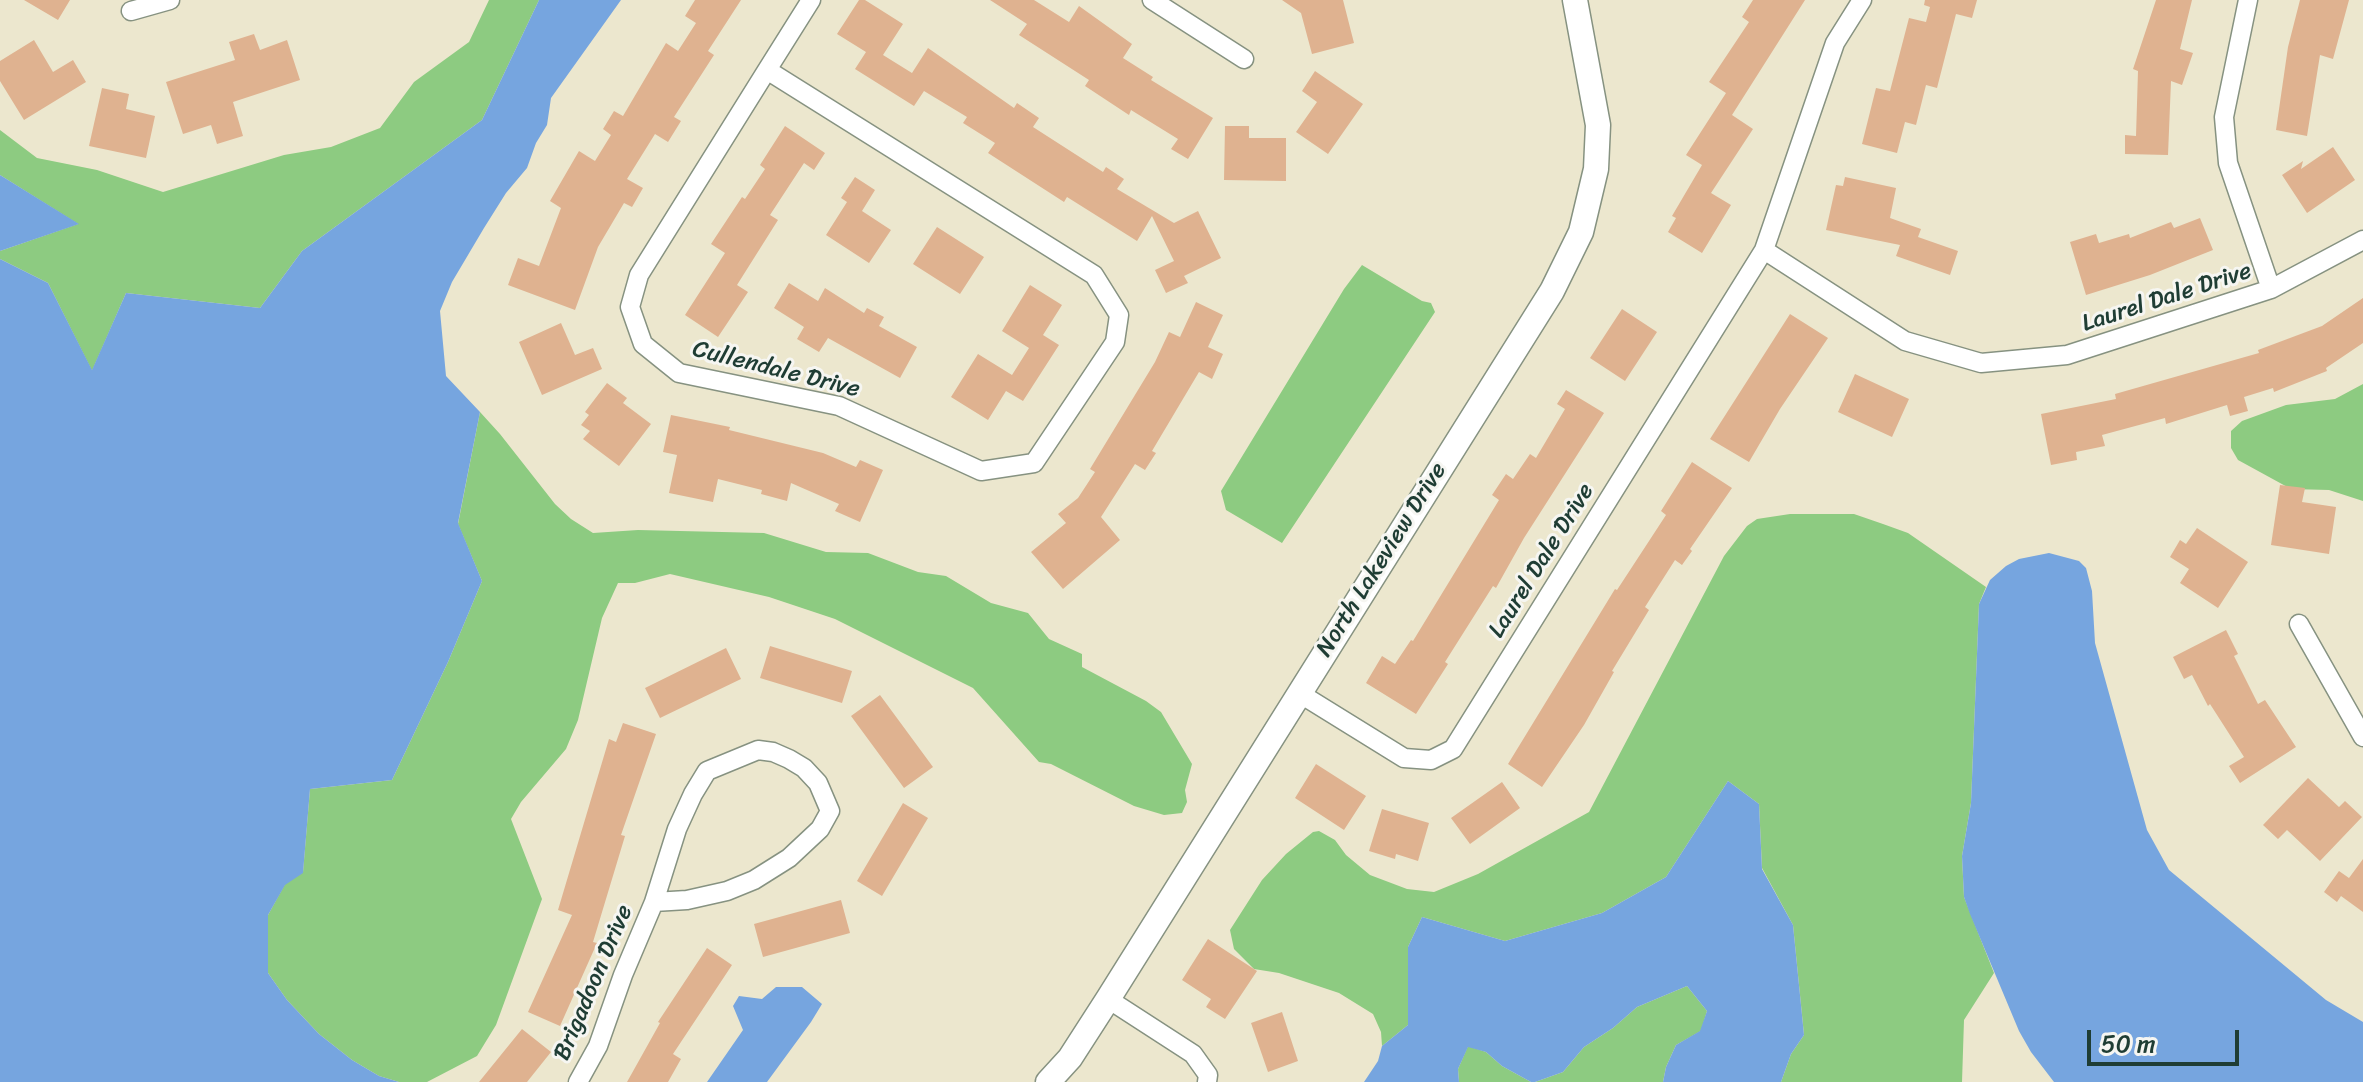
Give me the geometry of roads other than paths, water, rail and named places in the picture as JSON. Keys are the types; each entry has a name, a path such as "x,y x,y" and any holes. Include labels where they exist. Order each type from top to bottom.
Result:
{"street":[{"path":"131,11 170,0"},
{"name":"Cullendale Drive","path":"767,70 1094,275 1119,315 1115,342 1034,463 981,471 839,406 679,373 643,344 630,307 639,275 767,70 811,0"},
{"path":"1152,0 1244,59"},
{"name":"North Lakeview Drive","path":"1048,1082 1070,1058 1108,999 1552,291 1581,232 1596,169 1598,125 1575,0"},
{"name":"Laurel Dale Drive","path":"1299,693 1404,758 1431,760 1453,749 1764,250 1835,43 1862,0"},
{"path":"2248,0 2224,117 2228,163 2271,289"},
{"name":"Laurel Dale Drive","path":"1764,250 1905,341 1981,363 2067,355 2271,289 2363,240"},
{"path":"2299,624 2363,737"},
{"name":"Brigadoon Drive","path":"578,1082 598,1046 623,975 654,902 677,829 707,771 758,750 789,759 804,768 818,783 830,811 820,829 789,858 754,880 727,891 687,900 654,902"},
{"path":"1108,999 1193,1054 1208,1075 1207,1082"}],"water":[{"path":"539,0 621,0 551,98 547,125 527,168 506,193 484,228 452,282 440,311 446,376 480,412 458,523 482,581 392,780 310,789 303,873 285,885 268,915 268,973 287,1000 319,1034 352,1060 379,1076 399,1082 0,1082 0,259 48,283 92,370 126,293 260,308 302,251 482,120"},
{"path":"0,175 79,224 0,251"},
{"path":"2049,553 2079,561 2086,568 2092,591 2095,643 2147,830 2169,870 2326,1000 2363,1022 2363,1082 2054,1082 2031,1052 2019,1031 1964,897 1962,856 1971,803 1979,604 1990,580 2006,566 2019,559"},
{"path":"1728,781 1759,804 1762,869 1793,925 1804,1035 1791,1054 1781,1082 1663,1082 1676,1045 1700,1031 1707,1011 1687,986 1637,1007 1584,1047 1563,1072 1535,1082 1502,1066 1486,1052 1468,1047 1458,1069 1459,1082 1364,1082 1378,1061 1382,1046 1408,1025 1408,947 1422,917 1505,941 1602,913 1666,877"},
{"path":"776,987 802,987 822,1004 767,1082 707,1082 743,1030 733,1006 739,996 762,999"}]}
